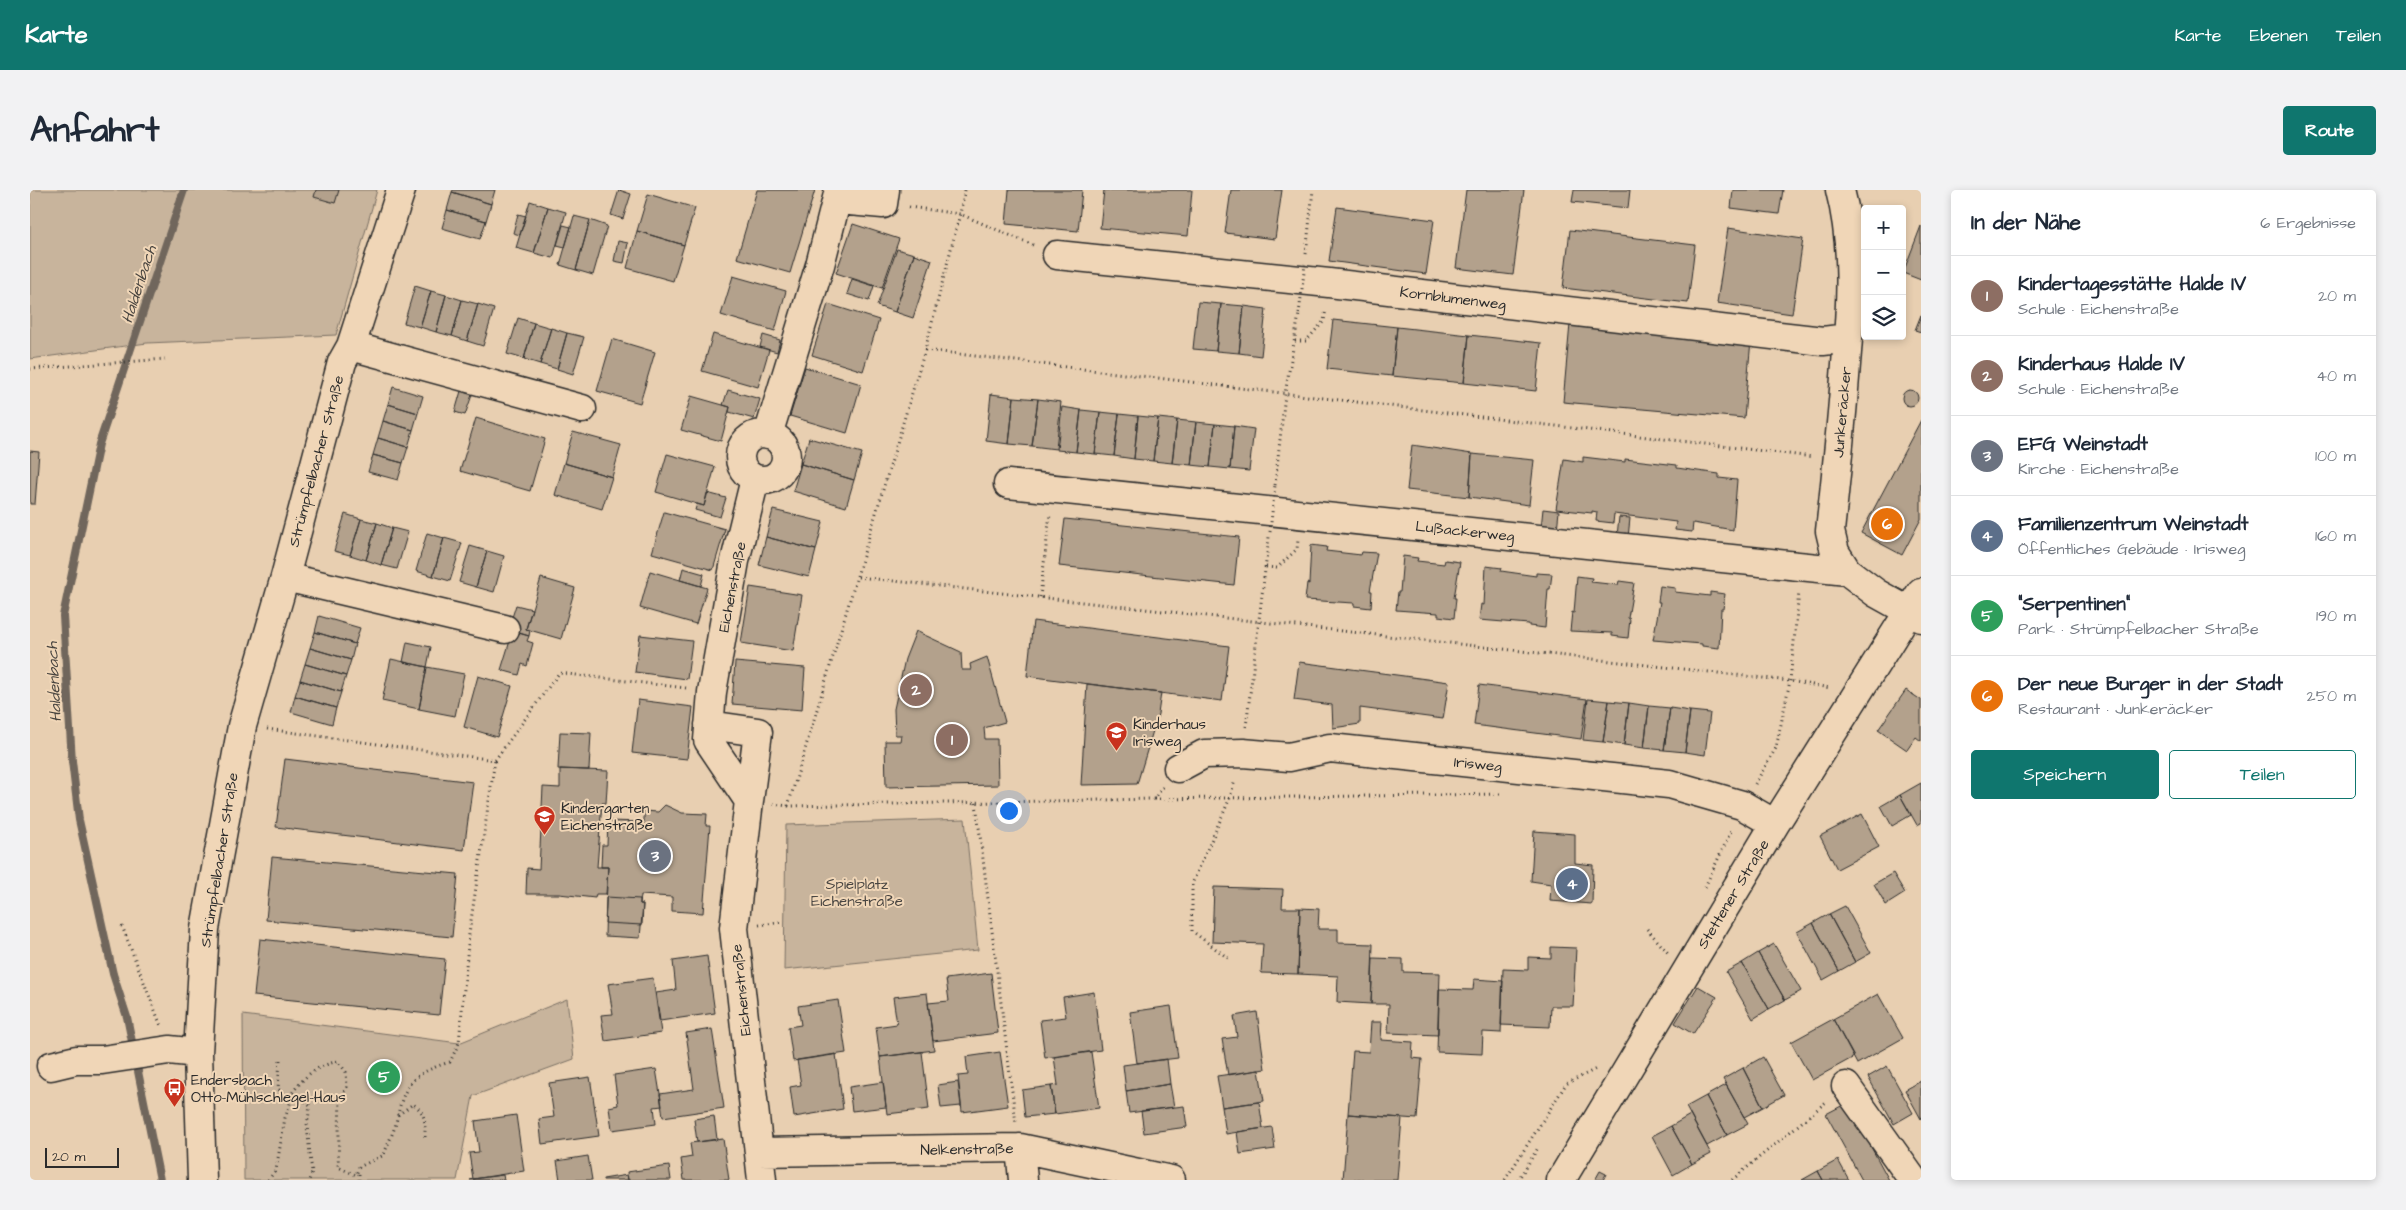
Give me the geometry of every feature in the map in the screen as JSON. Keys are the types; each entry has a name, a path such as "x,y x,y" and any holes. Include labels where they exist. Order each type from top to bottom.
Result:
{"street":[{"name":"Strümpfelbacher Straße","path":"202,1180 198,1053 205,929 242,726 342,362 351,346 401,190"},
{"name":"Junkeräcker","path":"1840,190 1847,219 1851,255 1848,338 1830,531 1835,552 1847,571"},
{"name":"Eichenstraße","path":"749,801 708,740 712,692 735,561 755,479 745,473 740,462 740,451 746,441 756,435 768,435 839,195 884,197"},
{"name":"Kornblumenweg","path":"1057,255 1329,283 1823,341 1848,338"},
{"path":"351,346 582,409"},
{"name":"Lußackerweg","path":"1008,484 1847,571"},
{"path":"1847,571 1876,593 1917,607"},
{"path":"284,577 505,629"},
{"name":"Stettener Straße","path":"1561,1180 1775,824 1917,607"},
{"name":"Eichenstraße","path":"709,725 758,732 734,928 762,1180"},
{"name":"Irisweg","path":"1178,768 1204,754 1243,753 1288,757 1330,748 1669,784 1742,806 1775,824"},
{"path":"51,1066 76,1060 113,1058 162,1051 198,1053"},
{"path":"1846,1086 1913,1180"},
{"path":"1020,1148 1023,1180"},
{"name":"Nelkenstraße","path":"759,1152 1020,1148 1171,1180"}],"path":[{"path":"788,806 925,350 965,190"},
{"path":"1307,245 1313,190"},
{"path":"884,197 960,214 1057,255"},
{"path":"1228,958 1192,931 1192,884 1230,798 1243,753 1260,621 1285,394 1295,341 1305,264"},
{"path":"1295,341 1306,342 1324,321"},
{"path":"925,350 1837,460"},
{"path":"30,369 165,359"},
{"path":"1040,597 1053,488"},
{"path":"1266,567 1277,568 1297,549"},
{"path":"858,577 1790,681 1834,688"},
{"path":"268,1180 276,1170 285,1118 291,1096 302,1079 317,1067 338,1060 346,1072 347,1087 340,1098 338,1167 356,1175 359,1167 384,1156 397,1118 402,1095 409,1085 422,1073 450,1062 459,1043 470,934 495,760 559,672 712,692"},
{"path":"242,726 495,760"},
{"path":"1154,799 1178,768"},
{"path":"749,801 788,806 1509,794"},
{"path":"976,803 1020,1148"},
{"path":"122,926 157,1010 162,1051"},
{"path":"1647,930 1672,957"},
{"path":"280,1060 278,1089 291,1096 299,1095 310,1106 307,1126 312,1172 309,1180"},
{"path":"1732,1180 1846,1086"},
{"path":"397,1118 400,1112 413,1104 425,1117 425,1137"},
{"path":"1518,1180 1538,1148"},
{"path":"359,1167 359,1180"}],"green space":[{"path":"30,190 377,190 336,335 147,343 30,359"},
{"name":"Spielplatz Eichenstraße","path":"965,819 978,950 784,970 786,825"},
{"path":"567,999 574,1059 473,1096 457,1180 244,1180 243,1015 459,1043"}],"building":[{"path":"316,190 339,190 335,203 314,197"},
{"path":"453,190 495,190 491,204 452,192"},
{"path":"619,190 631,194 623,219 611,215"},
{"path":"757,190 815,190 790,273 737,258"},
{"path":"1009,190 1082,190 1078,231 1006,224"},
{"path":"1104,190 1192,190 1188,236 1100,228"},
{"path":"1231,190 1282,190 1275,239 1225,233"},
{"path":"1466,190 1524,190 1513,275 1456,268"},
{"path":"1574,190 1630,190 1628,208 1572,202"},
{"path":"1733,190 1783,190 1779,214 1731,208"},
{"path":"452,192 491,204 486,221 447,210"},
{"path":"648,194 695,208 684,245 637,231"},
{"path":"530,201 548,207 534,253 516,248"},
{"path":"548,207 566,212 553,258 534,253"},
{"path":"1337,207 1434,220 1426,274 1329,261"},
{"path":"447,210 486,221 480,239 442,228"},
{"path":"518,214 526,216 520,235 513,233"},
{"path":"574,216 590,220 576,270 560,265"},
{"path":"590,220 607,226 593,275 576,270"},
{"path":"853,224 899,239 882,288 836,273"},
{"path":"563,225 571,227 565,247 557,245"},
{"path":"1921,226 1921,280 1906,274 1906,265"},
{"path":"1728,228 1803,239 1792,314 1717,303"},
{"path":"1570,230 1695,245 1688,303 1563,288"},
{"path":"637,231 684,245 673,281 627,268"},
{"path":"618,241 628,243 624,263 614,261"},
{"path":"897,249 914,254 895,312 877,306"},
{"path":"914,254 932,260 913,318 895,312"},
{"path":"733,276 786,291 775,331 721,315"},
{"path":"852,279 874,286 869,301 847,294"},
{"path":"415,286 431,291 420,327 404,323"},
{"path":"431,291 446,295 436,332 420,327"},
{"path":"446,295 462,300 452,336 436,332"},
{"path":"462,300 478,304 467,341 452,336"},
{"path":"1198,302 1221,304 1216,351 1193,349"},
{"path":"478,304 494,309 483,346 467,341"},
{"path":"828,304 879,320 863,371 812,355"},
{"path":"1221,304 1244,306 1239,353 1216,351"},
{"path":"1244,306 1266,309 1261,356 1239,353"},
{"path":"1921,315 1921,332 1915,330"},
{"path":"518,318 534,323 524,359 507,354"},
{"path":"1333,320 1397,327 1392,376 1327,369"},
{"path":"534,323 551,328 540,364 524,359"},
{"path":"1570,324 1751,340 1744,418 1563,402"},
{"path":"1397,327 1469,335 1464,383 1392,376"},
{"path":"551,328 567,333 557,369 540,364"},
{"path":"567,333 584,337 573,374 557,369"},
{"path":"713,334 769,350 758,387 702,371"},
{"path":"763,335 780,340 777,352 760,347"},
{"path":"1469,335 1541,343 1536,391 1464,383"},
{"path":"612,339 655,352 640,403 597,391"},
{"path":"805,367 861,384 847,433 790,416"},
{"path":"393,387 423,396 418,413 388,404"},
{"path":"728,390 760,399 754,419 729,412 730,407 723,405"},
{"path":"1907,390 1913,390 1918,395 1916,404 1907,406 1902,401 1902,395"},
{"path":"461,391 472,395 465,415 455,412"},
{"path":"991,394 1014,397 1009,444 986,441"},
{"path":"691,396 730,407 721,441 681,430"},
{"path":"1014,397 1038,399 1032,446 1009,444"},
{"path":"1038,399 1061,402 1056,449 1032,446"},
{"path":"388,404 418,413 413,430 383,421"},
{"path":"1062,407 1081,410 1076,452 1057,450"},
{"path":"1081,410 1100,412 1095,454 1076,452"},
{"path":"1100,412 1119,414 1114,456 1095,454"},
{"path":"1119,414 1138,416 1134,459 1114,456"},
{"path":"1138,416 1158,418 1153,461 1134,459"},
{"path":"476,418 545,439 530,491 460,471"},
{"path":"1158,418 1177,420 1172,463 1153,461"},
{"path":"1177,420 1196,422 1191,465 1172,463"},
{"path":"1921,420 1921,519 1902,555 1861,533"},
{"path":"383,421 413,430 408,447 378,438"},
{"path":"1196,422 1215,424 1210,467 1191,465"},
{"path":"1215,424 1234,426 1230,469 1210,467"},
{"path":"1234,426 1254,429 1249,471 1230,469"},
{"path":"573,432 621,445 612,477 564,463"},
{"path":"378,438 408,447 403,463 373,455"},
{"path":"809,438 862,453 854,480 801,464"},
{"path":"1412,445 1472,454 1469,497 1407,490"},
{"path":"30,451 39,452 35,504 30,504"},
{"path":"667,454 715,467 704,506 656,492"},
{"path":"1472,454 1534,460 1529,505 1469,497"},
{"path":"373,455 403,463 398,480 368,472"},
{"path":"1583,457 1625,462 1625,459 1677,465 1677,468 1719,474 1719,478 1737,480 1733,530 1693,523 1692,532 1675,530 1676,522 1614,514 1613,523 1596,521 1597,512 1556,509 1564,459 1583,462"},
{"path":"564,463 612,477 602,509 555,495"},
{"path":"801,464 854,480 846,507 793,491"},
{"path":"707,493 726,498 720,517 695,510 697,504 704,506"},
{"path":"1543,509 1559,511 1557,530 1541,528"},
{"path":"773,510 823,522 816,550 766,537"},
{"path":"664,512 725,529 713,570 652,553"},
{"path":"345,514 361,519 350,555 334,551"},
{"path":"1619,517 1630,518 1628,538 1617,536"},
{"path":"361,519 377,523 366,560 350,555"},
{"path":"1065,519 1239,537 1234,585 1059,566"},
{"path":"377,523 392,528 381,565 366,560"},
{"path":"392,528 408,532 397,569 381,565"},
{"path":"427,533 444,538 433,576 416,571"},
{"path":"766,537 816,550 809,577 759,565"},
{"path":"444,538 462,543 450,581 433,576"},
{"path":"1311,545 1327,547 1326,551 1361,555 1362,552 1377,553 1370,591 1372,591 1371,608 1354,606 1354,603 1305,600 1307,583 1309,584"},
{"path":"470,546 487,551 476,587 459,582"},
{"path":"487,551 504,556 494,592 476,587"},
{"path":"1403,556 1418,558 1417,561 1444,564 1445,560 1460,562 1454,598 1456,598 1454,618 1438,616 1438,613 1396,610 1398,592 1400,592"},
{"path":"1486,566 1502,568 1501,571 1536,576 1536,573 1552,574 1550,589 1548,589 1545,628 1529,626 1529,624 1479,620 1481,604 1484,605"},
{"path":"683,568 704,574 701,586 680,580"},
{"path":"650,571 707,588 696,624 640,608"},
{"path":"1577,576 1592,578 1591,582 1618,585 1619,581 1634,583 1628,618 1630,619 1628,638 1612,636 1612,633 1570,631 1572,612 1574,613"},
{"path":"541,578 575,588 561,639 526,629"},
{"path":"1660,586 1675,588 1675,592 1710,596 1710,592 1725,594 1723,609 1721,609 1719,648 1702,646 1702,644 1653,640 1660,602 1658,602"},
{"path":"750,587 802,595 793,651 741,643"},
{"path":"516,605 532,609 526,629 530,630 529,636 508,630"},
{"path":"319,616 360,628 355,644 315,632"},
{"path":"1033,621 1229,646 1222,701 1027,676"},
{"path":"513,631 529,636 527,641 533,643 527,666 522,664 519,675 501,670"},
{"path":"916,631 961,652 962,670 971,670 970,664 987,657 1005,722 984,728 985,739 997,739 998,785 886,787 885,741 900,741 901,735 895,735 894,709 905,659"},
{"path":"315,632 355,644 351,660 310,648"},
{"path":"640,635 692,641 687,679 635,672"},
{"path":"407,642 431,647 427,667 403,662"},
{"path":"310,648 351,660 346,676 305,664"},
{"path":"391,659 427,667 419,709 382,701"},
{"path":"735,662 805,668 802,710 732,704"},
{"path":"1299,662 1449,682 1443,719 1360,708 1360,724 1333,728 1332,705 1294,700"},
{"path":"305,664 346,676 341,692 300,680"},
{"path":"427,667 464,674 455,716 419,709"},
{"path":"478,676 512,686 497,737 464,727"},
{"path":"300,680 341,692 336,708 295,696"},
{"path":"1087,684 1161,693 1158,714 1137,784 1081,785"},
{"path":"1479,685 1587,699 1581,739 1474,725"},
{"path":"1906,690 1921,700 1921,741 1916,737 1907,750 1878,730"},
{"path":"295,696 336,708 332,724 291,712"},
{"path":"1588,699 1609,701 1603,742 1583,740"},
{"path":"638,700 693,707 687,759 632,753"},
{"path":"1609,701 1629,703 1624,745 1603,742"},
{"path":"1629,703 1649,706 1644,748 1624,745"},
{"path":"1649,706 1670,708 1664,750 1644,748"},
{"path":"1670,708 1690,711 1685,752 1664,750"},
{"path":"1690,711 1710,713 1705,755 1685,752"},
{"path":"560,732 591,733 589,770 558,769"},
{"path":"285,759 473,782 464,850 276,827"},
{"path":"560,769 608,771 606,803 602,803 597,867 608,867 606,894 596,894 595,898 559,894 526,894 527,868 539,869 543,787 560,788"},
{"path":"1921,783 1921,823 1917,825 1900,795"},
{"path":"1900,795 1911,815 1892,826 1881,806"},
{"path":"665,805 682,813 707,814 706,826 710,826 703,913 672,911 672,897 641,895 640,904 643,904 642,925 605,923 608,867 601,867 602,845 607,845 608,821 644,822 644,811 658,812"},
{"path":"1862,814 1879,847 1837,869 1820,836"},
{"path":"1534,831 1575,834 1575,863 1593,865 1592,904 1550,901 1551,884 1531,881"},
{"path":"272,857 458,874 452,937 266,920"},
{"path":"1893,873 1905,893 1886,905 1874,884"},
{"path":"1214,887 1283,889 1282,908 1300,908 1298,974 1261,973 1263,944 1212,942"},
{"path":"606,897 640,899 640,904 643,904 640,938 605,936"},
{"path":"1845,906 1871,953 1855,962 1829,914"},
{"path":"1300,908 1319,909 1318,929 1338,929 1338,943 1373,944 1371,1004 1337,1002 1338,976 1298,974"},
{"path":"1829,914 1855,962 1839,971 1813,923"},
{"path":"1813,923 1839,971 1823,980 1797,932"},
{"path":"260,939 445,959 439,1015 254,996"},
{"path":"1774,944 1801,991 1785,1000 1758,953"},
{"path":"1551,947 1576,948 1573,1006 1551,1006 1550,1027 1501,1025 1503,969 1528,970 1528,957 1551,958"},
{"path":"1758,953 1785,1000 1769,1009 1742,963"},
{"path":"707,956 715,1013 660,1021 656,993 676,990 673,961"},
{"path":"1373,958 1403,959 1403,972 1440,973 1438,1035 1388,1033 1389,1004 1371,1004"},
{"path":"1742,963 1769,1009 1753,1019 1726,972"},
{"path":"991,973 998,1033 933,1041 928,1003 949,1001 946,979"},
{"path":"653,978 661,1033 605,1041 601,1015 613,1014 608,984"},
{"path":"1474,979 1503,981 1501,1033 1483,1032 1482,1054 1437,1052 1439,989 1473,990"},
{"path":"1698,986 1717,997 1693,1034 1675,1023"},
{"path":"1094,992 1101,1050 1045,1058 1040,1020 1066,1017 1063,997"},
{"path":"927,993 934,1050 880,1057 876,1027 897,1024 893,997"},
{"path":"1878,994 1903,1038 1857,1064 1833,1019"},
{"path":"838,1000 846,1053 793,1061 788,1027 801,1025 798,1006"},
{"path":"1171,1006 1178,1058 1137,1063 1130,1012"},
{"path":"1257,1012 1265,1069 1228,1075 1222,1039 1237,1037 1234,1016"},
{"path":"1833,1019 1854,1057 1812,1080 1791,1042"},
{"path":"1371,1022 1382,1022 1381,1040 1413,1042 1412,1058 1422,1059 1417,1119 1348,1114 1353,1051 1369,1052"},
{"path":"712,1029 724,1108 663,1117 660,1094 694,1089 686,1033"},
{"path":"922,1052 929,1109 887,1114 880,1057"},
{"path":"1000,1052 1008,1106 962,1112 958,1076 968,1075 966,1057"},
{"path":"1091,1052 1099,1108 1055,1114 1051,1086 1058,1085 1054,1057"},
{"path":"836,1054 843,1109 794,1117 790,1087 801,1085 797,1060"},
{"path":"1763,1057 1784,1095 1763,1107 1743,1068"},
{"path":"1167,1059 1170,1084 1126,1091 1123,1065"},
{"path":"1887,1066 1913,1113 1894,1124 1868,1077"},
{"path":"1743,1068 1763,1107 1744,1117 1723,1079"},
{"path":"656,1069 662,1106 654,1107 656,1124 612,1130 609,1107 618,1105 614,1075"},
{"path":"1259,1070 1264,1101 1222,1107 1217,1076"},
{"path":"590,1077 599,1136 542,1144 539,1119 554,1117 549,1083"},
{"path":"1921,1081 1921,1119 1905,1090"},
{"path":"883,1082 886,1107 852,1111 849,1087"},
{"path":"958,1082 961,1106 941,1108 938,1085"},
{"path":"1170,1084 1174,1107 1129,1113 1126,1091"},
{"path":"1726,1085 1748,1124 1727,1135 1706,1096"},
{"path":"1051,1086 1055,1114 1025,1117 1022,1090"},
{"path":"1706,1096 1727,1135 1707,1146 1686,1107"},
{"path":"1259,1102 1263,1128 1226,1134 1222,1107"},
{"path":"1847,1103 1889,1180 1862,1180 1826,1114"},
{"path":"1184,1106 1187,1127 1144,1133 1141,1111"},
{"path":"1348,1114 1402,1118 1397,1180 1343,1180"},
{"path":"516,1115 524,1171 473,1179 469,1153 479,1152 475,1121"},
{"path":"1690,1115 1711,1154 1692,1164 1671,1126"},
{"path":"714,1116 717,1139 697,1142 694,1119"},
{"path":"1671,1126 1692,1164 1673,1175 1652,1136"},
{"path":"1272,1127 1275,1149 1240,1154 1237,1132"},
{"path":"723,1139 729,1180 684,1180 681,1159 692,1157 690,1143"},
{"path":"588,1156 592,1180 560,1180 557,1161"},
{"path":"1838,1160 1849,1180 1823,1180 1818,1171"},
{"path":"669,1166 671,1180 628,1180 627,1172"},
{"path":"1600,1171 1606,1174 1603,1180 1595,1180"},
{"path":"1818,1171 1823,1180 1802,1180"},
{"path":"503,1175 504,1180 470,1180 473,1179"},
{"path":"627,1175 628,1180 603,1180 603,1179"}],"waterway":[{"name":"Haldenbach","path":"160,1180 127,1017 113,974 79,820 72,761 63,616 99,444 184,190"}],"place":[{"name":"Der neue Burger in der Stadt","path":"1887,524"},
{"name":"Kinderhaus Halde IV","path":"916,690"},
{"name":"Kindertagesstätte Halde IV","path":"952,740"},
{"name":"Kinderhaus Irisweg","path":"1117,752"},
{"name":"Kindergarten Eichenstraße","path":"545,836"},
{"name":"EFG Weinstadt","path":"655,856"},
{"name":"Familienzentrum Weinstadt","path":"1572,884"},
{"name":"\"Serpentinen\"","path":"384,1077"},
{"name":"Endersbach Otto-Mühlschlegel-Haus","path":"175,1108"}]}
